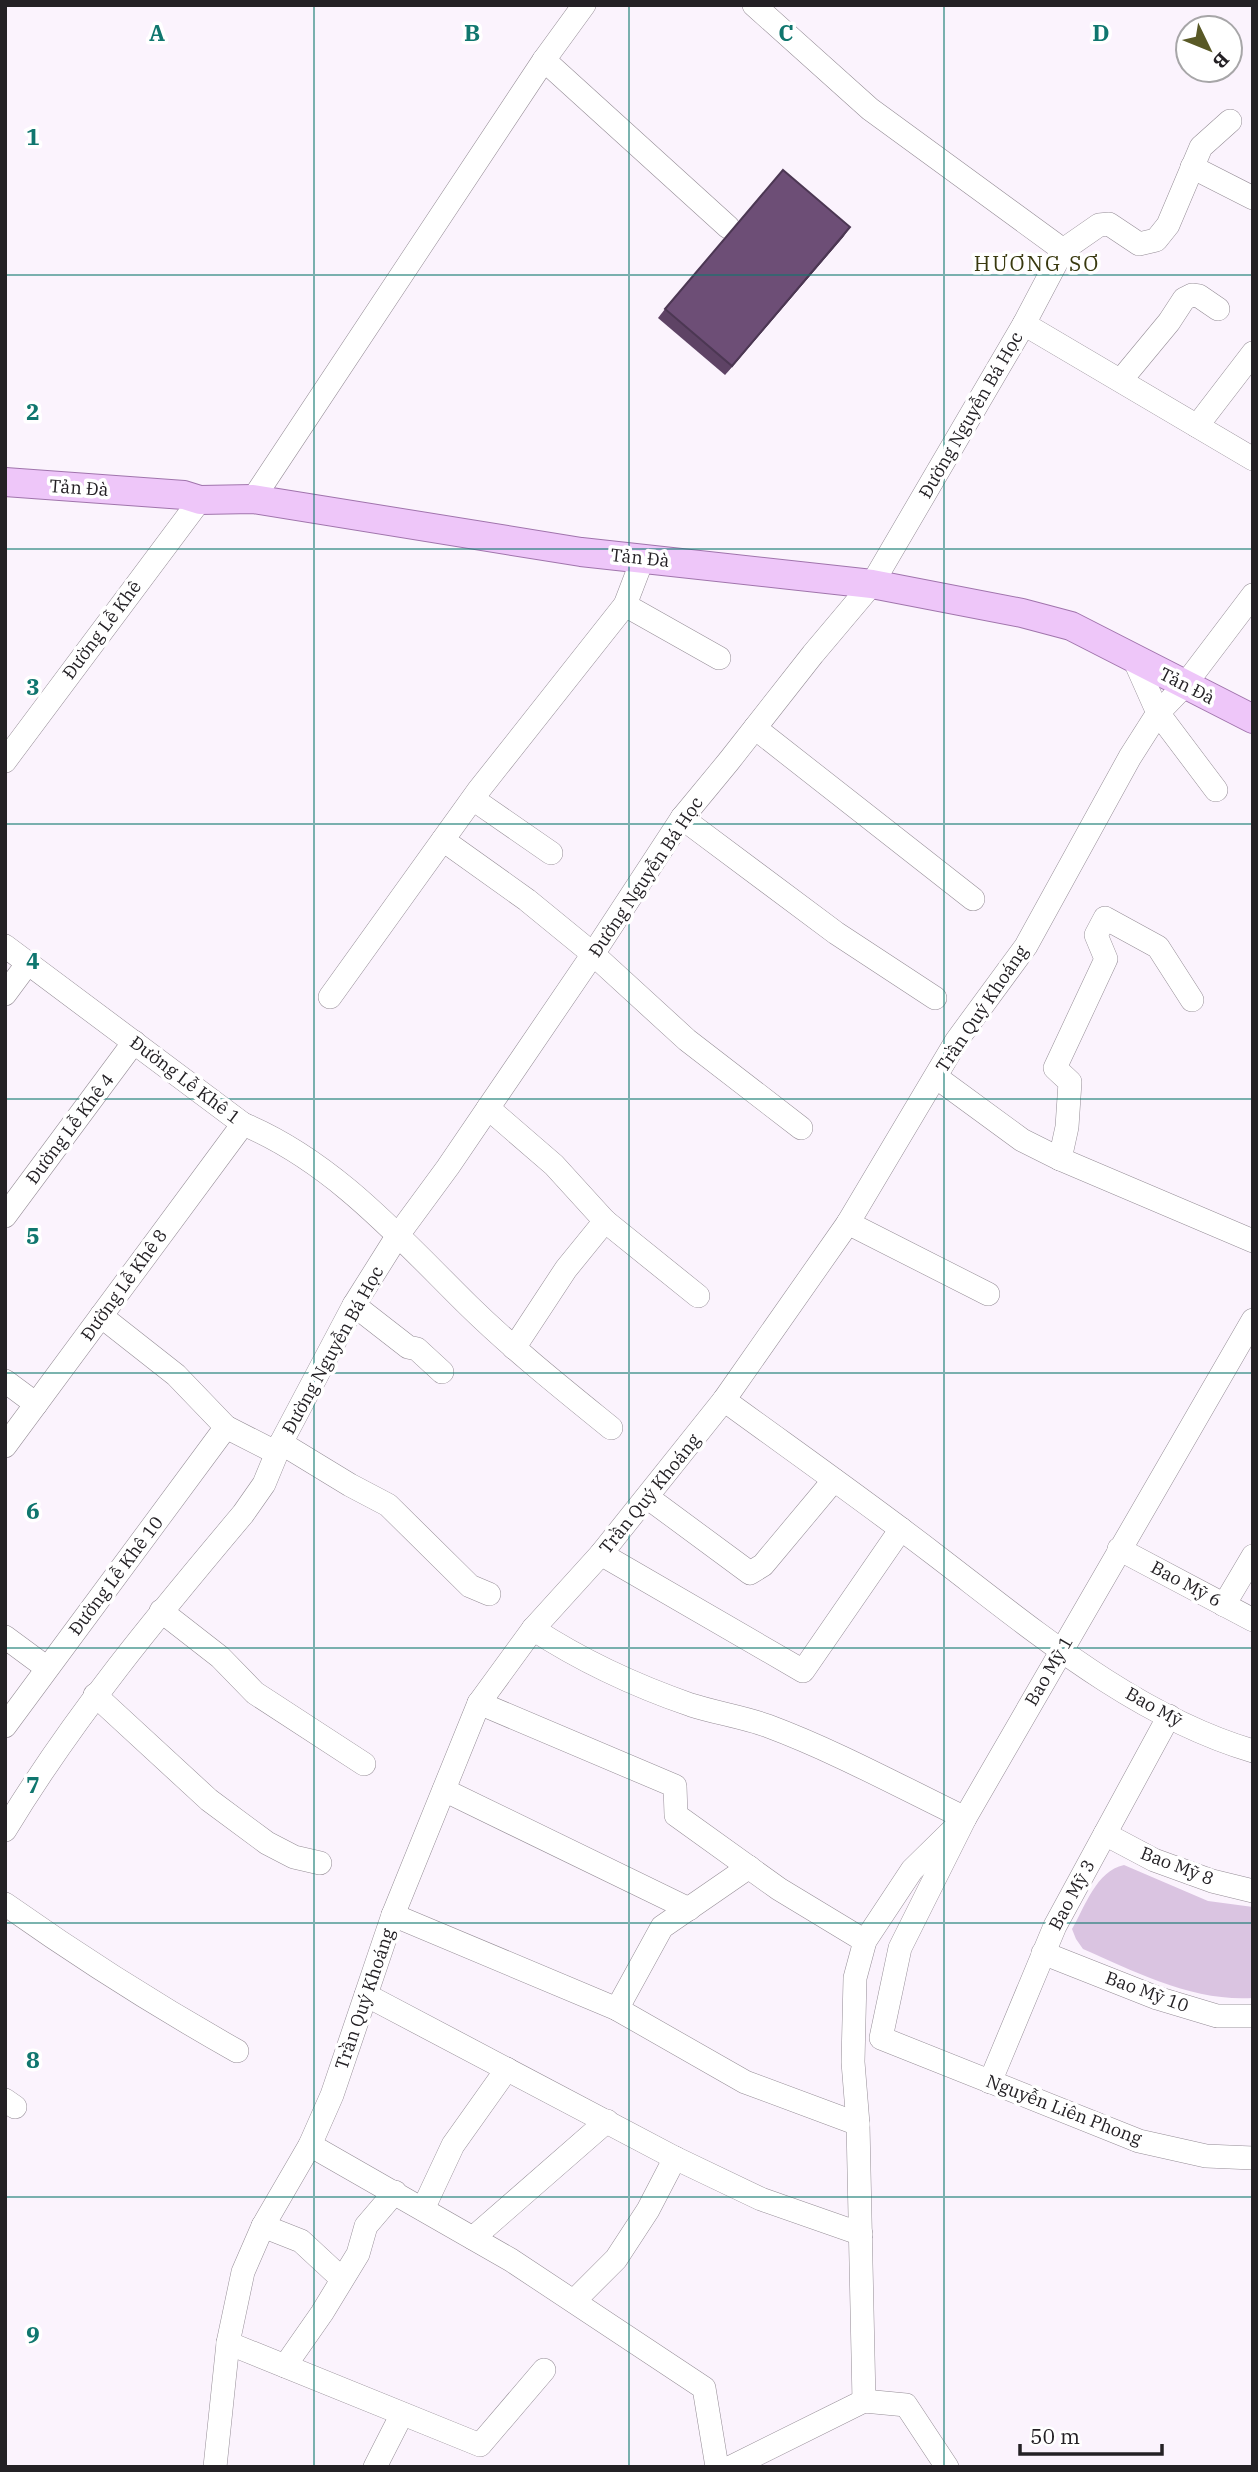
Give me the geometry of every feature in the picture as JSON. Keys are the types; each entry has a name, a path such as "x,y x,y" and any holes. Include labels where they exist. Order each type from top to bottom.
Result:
{"main road":[{"name":"Tản Đà","path":"5,482 184,495 200,500 253,499 581,552 872,584 1022,613 1070,626 1253,719"}],"street":[{"path":"253,499 544,60 584,5"},
{"path":"754,5 870,109 1063,250 1099,225 1110,225 1139,244 1156,240 1168,225 1201,147 1230,121"},
{"path":"544,60 728,228"},
{"path":"1192,167 1253,198"},
{"name":"Đường Nguyễn Bá Học","path":"5,1830 95,1695 243,1514 264,1484 279,1448 354,1305 398,1235 593,954 682,818 872,584 1024,324 1063,250"},
{"path":"1121,380 1169,322 1184,299 1192,295 1199,296 1218,309"},
{"path":"1024,324 1253,459"},
{"path":"1197,426 1253,353"},
{"name":"Đường Lễ Khê","path":"5,761 200,500"},
{"path":"330,997 473,799 625,605 643,558"},
{"name":"Trần Quý Khoáng","path":"215,2467 228,2343 243,2272 262,2226 310,2145 332,2095 393,1915 479,1703 499,1672 533,1629 601,1554 724,1400 848,1223 957,1040 1026,946 1130,757 1158,713 1184,686 1253,595"},
{"path":"625,605 719,658"},
{"path":"1134,659 1158,713 1216,790"},
{"path":"755,728 973,899"},
{"path":"473,799 551,853"},
{"path":"682,818 836,933 934,999"},
{"path":"443,840 527,900 593,954 687,1040 801,1128"},
{"path":"1060,1159 1067,1127 1070,1082 1055,1068 1106,959 1096,935 1105,918 1158,947 1192,1000"},
{"name":"Đường Lễ Khê 1","path":"5,946 243,1124 276,1138 365,1202 513,1348 611,1428"},
{"path":"5,994 29,963"},
{"name":"Đường Lễ Khê 4","path":"5,1216 134,1042"},
{"path":"936,1077 1022,1140 1060,1159 1253,1241"},
{"path":"488,1108 554,1165 605,1221 698,1296"},
{"name":"Đường Lễ Khê 8","path":"5,1446 243,1124"},
{"path":"513,1348 566,1269 605,1221"},
{"path":"848,1223 988,1294"},
{"path":"354,1305 408,1347 417,1349 442,1372"},
{"path":"101,1316 176,1375 226,1427 279,1448 388,1505 470,1586 489,1594"},
{"name":"Bao Mỹ 1","path":"881,2038 900,1948 965,1818 1253,1320"},
{"path":"5,1381 36,1404"},
{"name":"Bao Mỹ","path":"724,1400 1061,1650 1169,1716 1200,1732 1253,1751"},
{"name":"Đường Lễ Khê 10","path":"5,1726 226,1427"},
{"path":"647,1497 750,1573 763,1565 834,1480"},
{"path":"601,1554 803,1671 901,1529"},
{"name":"Bao Mỹ 6","path":"1119,1549 1253,1620"},
{"path":"1224,1605 1253,1556"},
{"path":"161,1611 220,1657 255,1693 363,1764"},
{"path":"533,1629 562,1648 640,1686 692,1705 767,1726 865,1769 965,1818 912,1870 865,1941 855,1978 852,2021 858,2124 864,2401"},
{"path":"5,1637 47,1668"},
{"path":"95,1695 209,1800 247,1829 294,1857 320,1863"},
{"path":"479,1703 675,1786 676,1815 779,1889 865,1941"},
{"name":"Bao Mỹ 3","path":"990,2082 1055,1926 1169,1716"},
{"path":"443,1790 689,1909"},
{"name":"Bao Mỹ 8","path":"1105,1834 1154,1860 1212,1881 1253,1891"},
{"path":"617,2009 662,1927 750,1867"},
{"path":"5,1904 93,1966 237,2051"},
{"path":"393,1915 617,2009 745,2082 858,2124"},
{"name":"Bao Mỹ 10","path":"1043,1953 1157,1998 1217,2016 1253,2016"},
{"path":"366,1995 675,2158 761,2199 861,2234"},
{"name":"Nguyễn Liên Phong","path":"881,2038 1139,2141 1206,2156 1253,2158"},
{"path":"423,2209 453,2145 507,2069"},
{"path":"473,2238 607,2121"},
{"path":"310,2145 473,2238 574,2301 704,2388 717,2467"},
{"path":"574,2301 616,2259 648,2210 675,2158"},
{"path":"285,2366 358,2254 366,2226 395,2192"},
{"path":"262,2226 301,2241 342,2279"},
{"path":"228,2343 480,2445 544,2370"},
{"path":"731,2467 864,2401 906,2405 947,2467"},
{"path":"375,2467 402,2414"}],"shaded area":[{"path":"1124,1865 1208,1901 1253,1907 1253,1998 1209,1995 1165,1984 1083,1949 1072,1929 1099,1882 1106,1874"}],"building":[{"path":"783,170 850,227 732,366 665,309"}],"district":[{"name":"HƯƠNG SƠ","path":"1037,264"}]}
